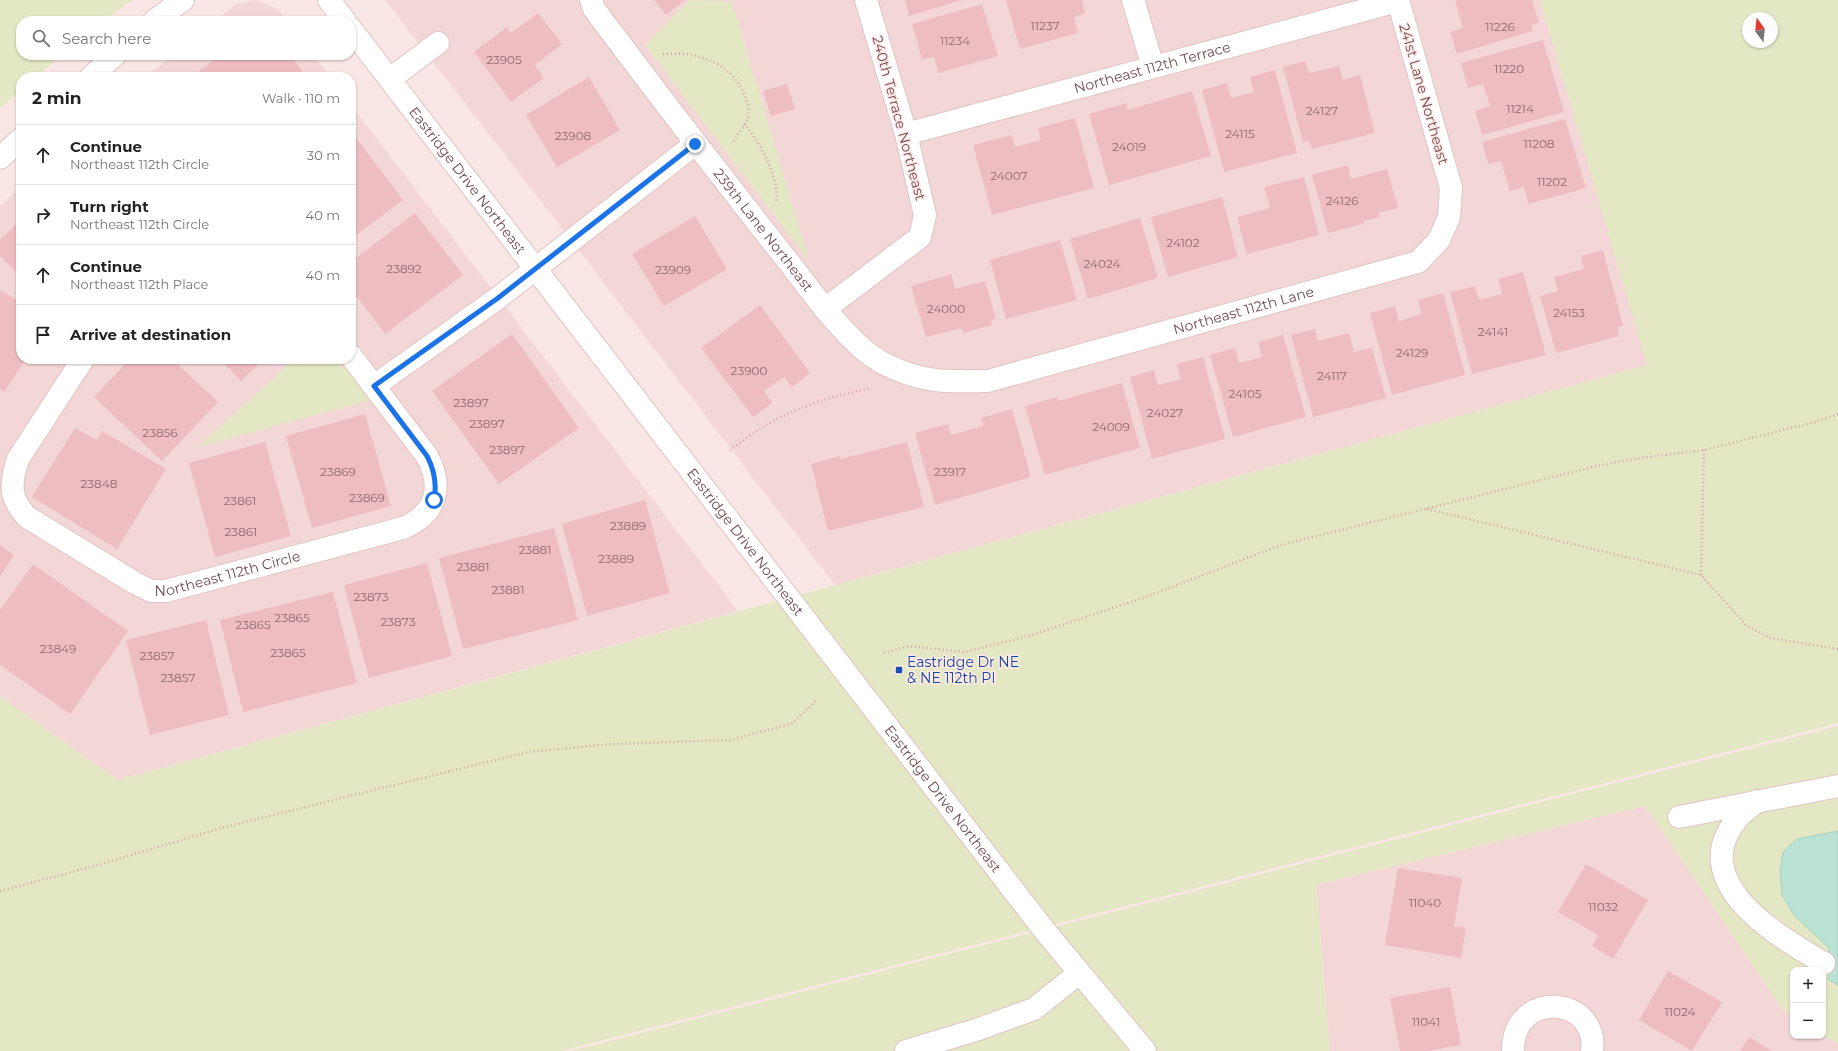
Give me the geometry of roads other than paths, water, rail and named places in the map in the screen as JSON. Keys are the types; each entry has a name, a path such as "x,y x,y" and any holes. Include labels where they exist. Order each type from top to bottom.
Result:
{"street":[{"path":"161,16 183,0"},
{"path":"329,0 341,16"},
{"name":"239th Lane Northeast","path":"591,0 594,9 695,144 825,309 865,352 882,363 927,380 951,382 988,380"},
{"name":"240th Terrace Northeast","path":"825,309 920,237 925,215 906,134 866,0"},
{"path":"1133,0 1153,67"},
{"name":"Northeast 112th Terrace","path":"906,134 1398,0"},
{"name":"241st Lane Northeast","path":"1398,0 1450,188"},
{"name":"Eastridge Drive Northeast","path":"356,36 536,267 1044,930 1145,1051"},
{"path":"390,80 438,43"},
{"path":"97,72 110,60"},
{"path":"0,158 16,144"},
{"path":"374,386 498,298 695,144"},
{"name":"Northeast 112th Lane","path":"988,380 1418,262 1439,240 1449,217 1450,188"},
{"name":"Northeast 112th Circle","path":"80,364 18,459 13,475 12,491 17,506 27,517 135,583 151,591 166,591 396,530 417,522 427,513 434,500 436,489 432,466 427,456 356,363"},
{"path":"1679,817 1838,786"},
{"path":"1757,801 1737,819 1726,838 1721,856 1726,878 1736,896 1754,916 1778,936 1824,962"},
{"path":"906,1051 979,1029 1034,1009 1080,973"},
{"path":"1513,1051 1513,1040 1517,1027 1526,1016 1537,1009 1550,1006 1568,1009 1584,1020 1590,1031 1593,1044 1592,1051"}],"place":[{"name":"Eastridge Dr NE & NE 112th Pl","path":"899,670"}]}
